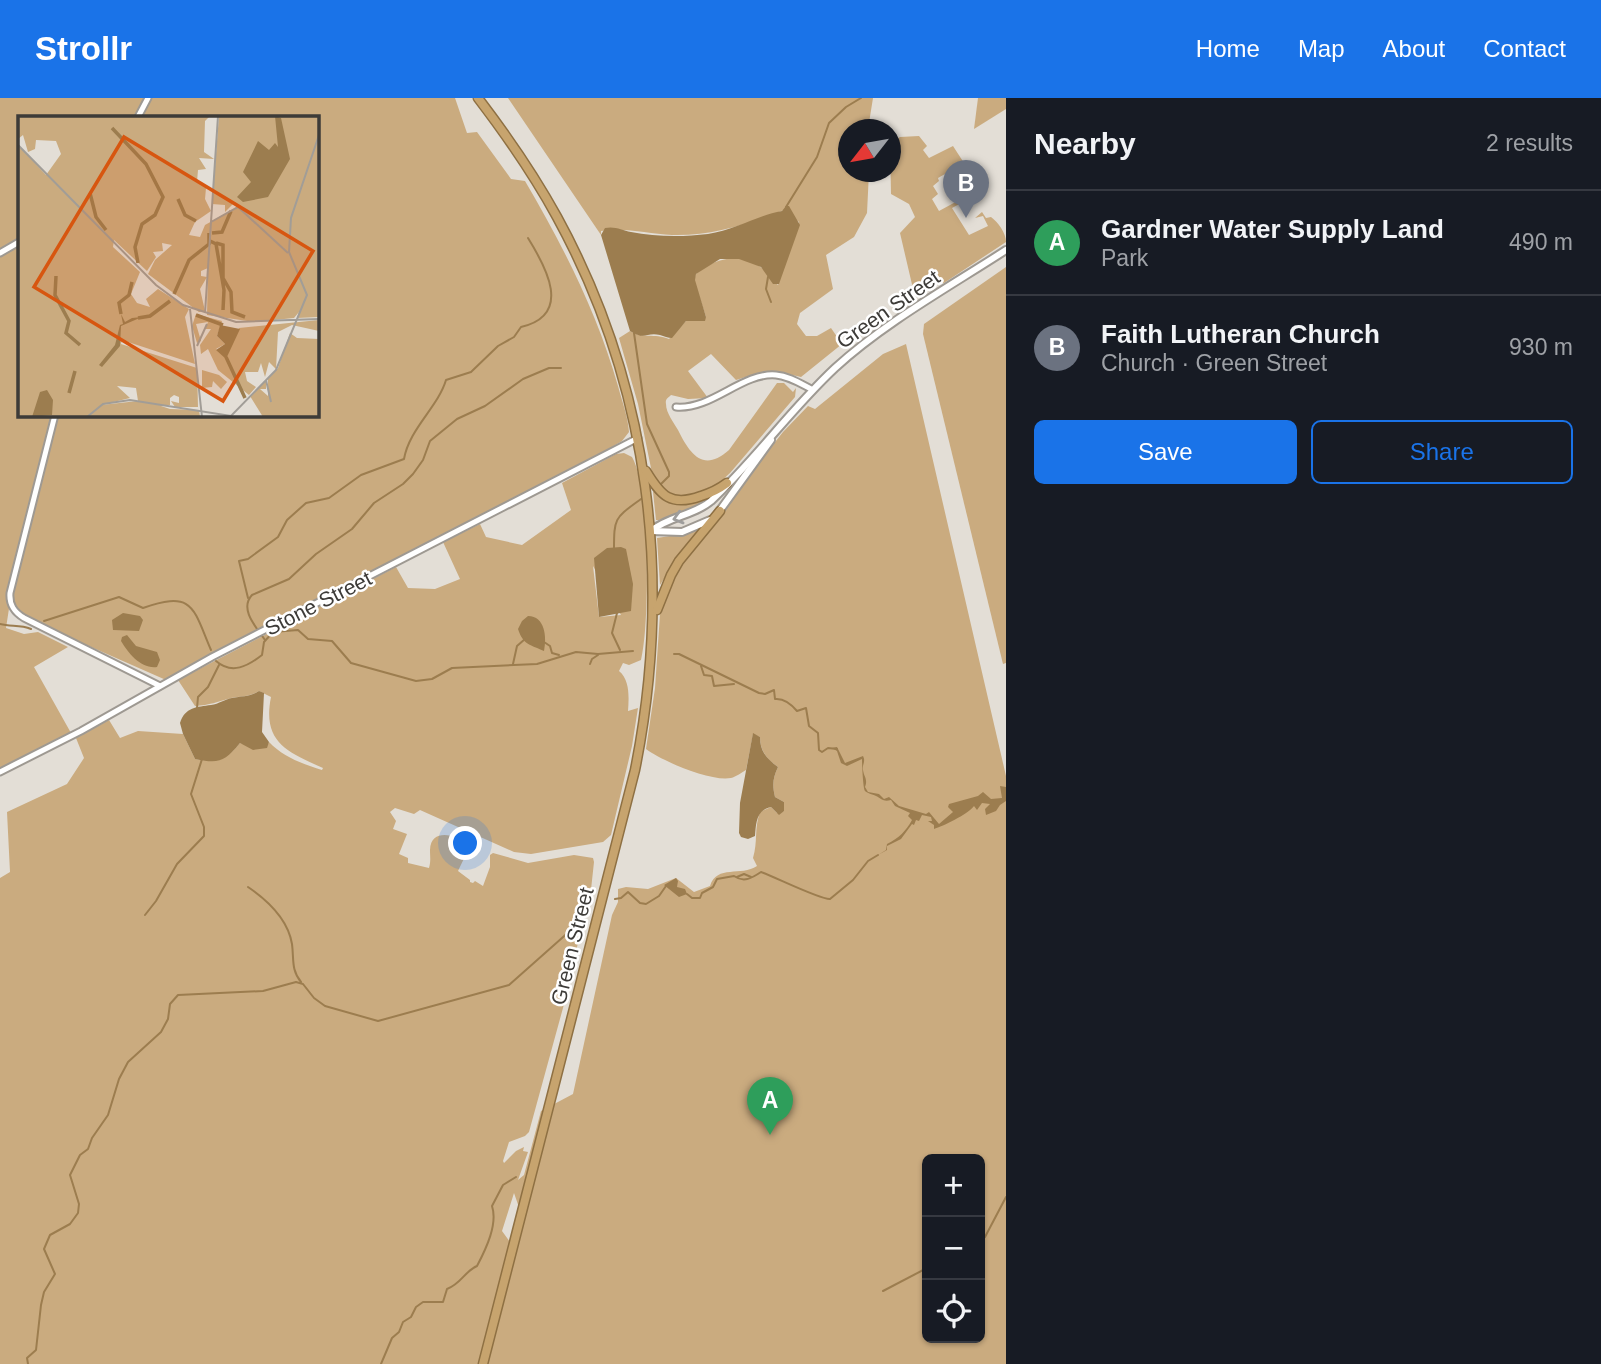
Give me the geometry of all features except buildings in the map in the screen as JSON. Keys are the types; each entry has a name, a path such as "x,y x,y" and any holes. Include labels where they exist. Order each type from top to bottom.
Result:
{"highway":[{"path":"478,98 535,179 577,255 614,347 638,438 651,531"},
{"path":"643,464 659,491 673,500 698,498 727,483"},
{"path":"654,620 676,566 720,511"},
{"name":"Green Street","path":"482,1364 635,771 648,693 654,620 651,531"}],"street":[{"path":"139,116 148,98"},
{"path":"0,253 18,243"},
{"name":"Green Street","path":"651,531 664,522 700,509 714,498 797,405 858,349 1006,250"},
{"path":"676,407 697,405 768,375 788,378 813,390"},
{"name":"Green Street","path":"651,531 691,530 709,521 720,511 797,405"},
{"path":"55,416 9,593 10,602 15,611 24,618 160,686"},
{"name":"Stone Street","path":"0,772 638,438"}],"shaded area":[{"path":"0,98 455,98 467,133 477,132 511,179 525,181 553,230 600,332 625,409 629,432 622,441 605,451 166,680 23,617 10,602 6,628 24,634 38,632 68,647 34,667 71,733 0,769"},
{"path":"508,98 873,98 870,119 838,119 838,182 869,182 867,213 854,237 826,255 833,289 800,313 797,324 806,336 817,336 831,328 842,344 801,377 768,373 736,380 711,354 688,371 708,398 688,399 671,395 666,400 669,414 687,446 698,458 712,460 729,450 777,383 784,383 793,392 796,388 795,397 716,486 692,495 673,495 665,492 653,478 638,404 619,338 630,331 639,335 669,339 686,321 699,321 706,317 694,280 703,268 720,261 737,258 755,263 778,285 799,222 784,210 743,224 702,233 672,235 619,230 601,231 601,235"},
{"path":"978,98 1006,98 1006,109 974,129"},
{"path":"919,136 927,146 923,150 929,158 953,146 964,163 938,178 939,181 933,186 938,194 932,199 939,211 963,198 970,211 963,202 952,208 969,235 988,226 983,216 975,218 982,212 986,218 991,217 999,225 1006,242 944,283 937,278 914,293 900,233 915,217 909,204 891,194 891,182 901,182 901,137"},
{"path":"789,206 800,225 779,284 773,284 761,267 739,259 720,259 696,274 695,280 705,321 686,321 672,338 655,334 643,336 630,331 601,235 605,228 660,236 708,234 782,211"},
{"path":"1006,267 1006,663 1003,664 923,334 924,324"},
{"path":"906,344 1006,776 1006,1364 0,1364 0,878 10,872 7,812 67,784 84,758 76,738 109,720 120,738 138,731 183,734 195,759 220,758 240,743 266,748 269,742 287,756 322,770 323,768 288,750 274,735 270,725 271,697 259,691 195,706 178,680 396,567 408,588 435,589 460,579 443,542 480,524 486,537 522,545 571,510 562,483 616,454 624,453 632,457 638,473 645,525 646,617 641,660 629,665 623,663 619,671 627,684 628,711 638,708 611,835 603,842 531,854 514,852 420,810 414,814 395,808 390,812 396,821 393,829 407,834 399,854 408,858 408,863 429,868 431,843 435,838 445,835 457,837 468,842 469,848 458,871 470,882 475,881 483,886 490,867 490,855 493,853 528,863 574,855 593,858 590,899 587,902 566,997 529,1132 509,1142 503,1161 504,1163 524,1147 523,1151 528,1152 518,1180 524,1175 541,1111 573,1094 612,915 618,902 618,889 648,889 676,878 694,892 710,886 718,875 751,869 757,866 753,858 760,812 771,807 777,813 784,811 784,802 775,797 774,778 778,767 765,754 760,737 753,734 746,770 731,778 712,777 687,769 646,749 655,688 660,614 666,592 684,558 717,521 783,432 808,406 815,409 883,354","holes":["593,566 621,615 599,617","514,1193 522,1216 513,1246 502,1231"]},
{"path":"655,491 666,499 708,497 709,500 681,514 656,520"},
{"path":"700,529 701,531 674,563 660,585 657,538"},
{"path":"607,548 626,549 633,584 631,611 599,617 594,558"},
{"path":"123,613 140,616 143,620 139,631 113,630 112,620"},
{"path":"528,616 538,620 544,628 544,651 528,644 520,634 518,629"},
{"path":"127,635 136,646 157,652 160,660 157,667 146,666 132,655 121,641 122,637"},
{"path":"259,691 264,693 262,732 269,742 267,748 253,750 240,743 220,760 195,759 180,723 185,714 196,707"},
{"path":"753,733 760,737 765,755 778,767 774,778 775,797 784,802 784,811 779,815 771,807 762,811 755,836 748,839 741,837 739,833 740,803"},
{"path":"837,747 845,763 863,756 865,787 868,792 879,794 884,799 889,797 899,806 926,814 929,812 939,824 953,812 948,807 949,804 978,796 983,792 991,799 1002,798 1000,786 1006,787 1006,801 996,811 986,815 985,809 990,804 982,803 977,810 974,806 949,823 934,829 934,825 928,821 932,821 931,817 922,815 901,839 887,846 887,850 878,855 886,850 887,844 907,828 912,820 908,816 910,813 895,806 891,800 883,800 865,791 863,781 862,759 847,766 841,763 837,751 832,748"},
{"path":"676,878 677,887 685,889 687,894 679,897 664,885"}],"waterway":[{"path":"786,207 817,157 829,123 846,107 861,98"},
{"path":"248,598 239,561 248,559 278,537 287,520 306,503 329,498 361,475 404,459 417,428 437,400 446,380 471,372 498,346 514,337 521,327 537,321 547,312 551,289 542,262 528,238"},
{"path":"768,277 766,289 771,302"},
{"path":"634,333 647,424 669,472 669,476 661,484"},
{"path":"265,640 248,612 248,600 252,595 289,579 316,554 352,529 374,503 413,474 423,460 430,441 457,419 485,406 523,379 549,368 561,368"},
{"path":"614,549 618,519 641,499"},
{"path":"44,621 119,597 143,608 160,603 182,602 195,614 211,650"},
{"path":"617,613 612,633 620,650"},
{"path":"0,624 31,629"},
{"path":"216,661 228,668 246,665 262,655 264,642 273,632 298,630 308,639 332,641 351,663 416,681 432,679 452,668 537,664 576,652 598,654 633,651"},
{"path":"513,664 517,646 525,639"},
{"path":"544,642 550,646 552,653 559,655"},
{"path":"674,654 759,693 765,694 774,690 775,699 785,701 797,711 806,708 809,726 818,733 819,750 822,752 828,748 837,749"},
{"path":"590,664 598,655"},
{"path":"197,708 198,697 208,687 219,665"},
{"path":"701,666 704,675 712,676 714,686 734,684"},
{"path":"145,915 177,864 204,836 204,827 191,794 202,759"},
{"path":"687,894 692,898 700,898 702,893 713,887 717,879 734,876 748,879 761,872 830,899 853,880 868,861 878,855"},
{"path":"737,877 744,874 751,877"},
{"path":"615,899 628,892 640,903 646,904 659,896 666,886"},
{"path":"248,887 269,904 286,927 292,944 294,969 301,982"},
{"path":"28,1364 27,1358 36,1350 44,1292 55,1274 44,1249 50,1235 70,1224 78,1213 79,1204 70,1175 80,1155 88,1149 92,1138 108,1115 119,1079 128,1062 161,1032 168,1019 170,1004 178,995 263,991 296,982 303,984 314,998 325,1006 378,1021 509,985 580,922 588,897"},
{"path":"381,1364 392,1338 399,1332 403,1322 411,1317 416,1307 423,1302 443,1302 447,1289 477,1266 492,1228 492,1206 503,1185 516,1177"},
{"path":"985,1237 1006,1197"},
{"path":"883,1291 922,1271"}],"place":[{"name":"Faith Lutheran Church","path":"966,218"},
{"name":"Gardner Water Supply Land","path":"770,1135"}]}
